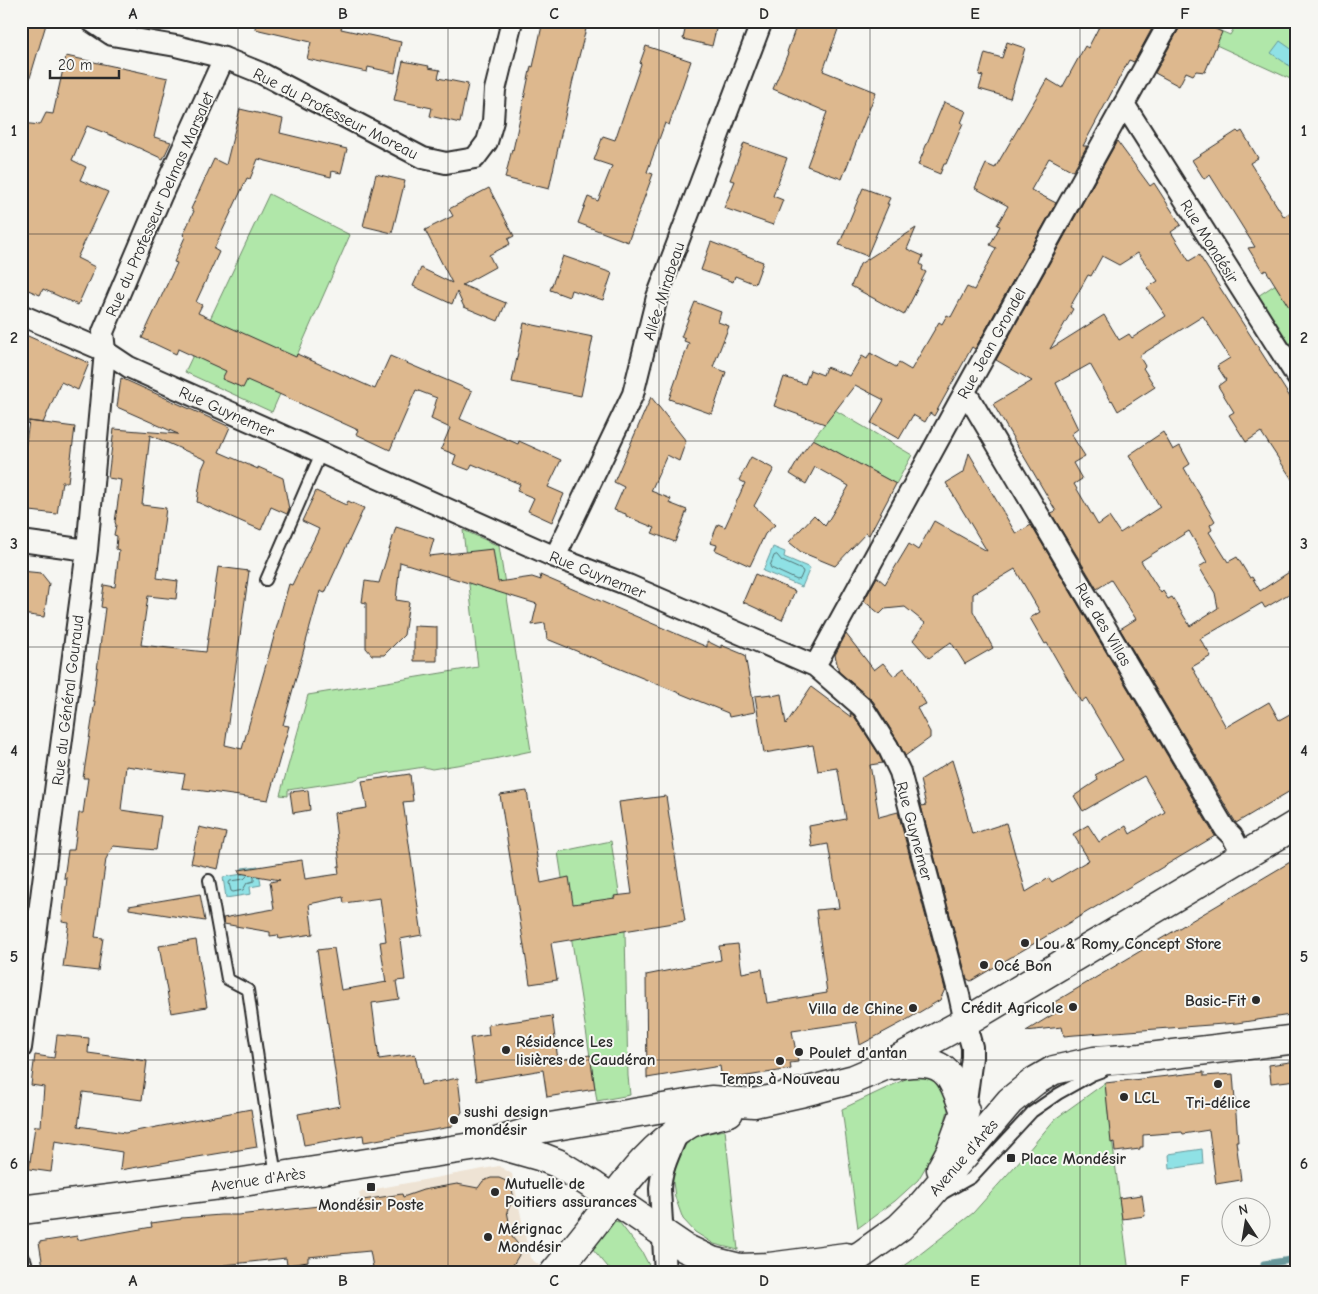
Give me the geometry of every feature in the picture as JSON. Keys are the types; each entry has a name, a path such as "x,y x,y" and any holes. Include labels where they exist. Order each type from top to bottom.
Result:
{"main road":[{"path":"887,1065 964,1022 1297,824"},
{"name":"Avenue d'Arès","path":"921,1206 1010,1101 1034,1082 1054,1070 1094,1061 1141,1058 1297,1039"},
{"path":"824,1273 861,1255 900,1227 921,1206 950,1152 965,1111 954,1082 946,1071 939,1066 925,1062 887,1065"},
{"name":"Avenue d'Arès","path":"21,1210 211,1186 493,1143 538,1129 711,1100 754,1103 854,1079 887,1065"},
{"path":"554,1273 578,1245 625,1182 645,1160 679,1131 691,1123 715,1117 754,1103"},
{"name":"Avenue d'Arès","path":"493,1143 539,1156 557,1164 613,1199"},
{"path":"613,1199 685,1248 712,1261 740,1268 769,1267 861,1255"}],"street":[{"name":"Rue du Professeur Moreau","path":"91,21 112,35 176,46 224,58 261,73 423,158 446,163 475,158 487,142 493,121 495,90 512,21"},
{"name":"Allée Mirabeau","path":"555,557 633,394 658,296 762,21"},
{"name":"Rue Jean Grondel","path":"815,666 962,395 1170,21"},
{"name":"Rue du Professeur Delmas Marsalet","path":"105,351 103,332 161,196 224,58"},
{"name":"Rue Mondésir","path":"1124,104 1297,377"},
{"name":"Rue Guynemer","path":"21,315 105,351 129,367 555,557 628,585 815,666 863,708 888,747 900,772 959,995 964,1022"},
{"name":"Rue du Général Gouraud","path":"21,1048 87,550 105,351"},
{"name":"Rue des Villas","path":"962,395 970,399 1225,829 1232,836 1244,856"},
{"path":"21,541 87,550"},
{"path":"964,1022 972,1047 965,1111"},
{"path":"665,1273 660,1177 679,1131"},
{"path":"21,1263 23,1273"}],"lane":[{"path":"266,580 321,453"},
{"path":"209,880 227,979 248,990 276,1176"}],"shaded area":[{"path":"499,1166 512,1174 530,1258 549,1273 374,1273 359,1192"}],"green space":[{"path":"1182,21 1197,21 1230,35 1238,21 1297,21 1297,82 1178,29"},
{"path":"269,194 350,235 272,412 185,372"},
{"path":"1297,270 1297,358 1258,296"},
{"path":"835,410 912,455 896,484 813,439"},
{"path":"463,530 499,546 531,751 432,769 424,767 361,777 354,780 288,790 288,796 280,795 308,695 478,667"},
{"path":"611,841 625,931 630,1095 597,1101 558,852"},
{"path":"924,1075 941,1085 946,1095 948,1110 939,1144 918,1180 895,1201 858,1228 842,1109 912,1076"},
{"path":"1105,1083 1129,1273 894,1273 973,1213 1055,1119"},
{"path":"725,1130 738,1250 714,1244 695,1232 683,1219 675,1197 673,1182 676,1160 683,1147 698,1135"},
{"path":"619,1222 642,1252 653,1273 613,1273 592,1248 610,1223"}],"water":[{"path":"1280,41 1297,53 1297,65 1294,69 1271,53"},
{"path":"773,547 785,552 784,557 810,568 802,587 763,571"},
{"path":"258,866 261,885 250,887 251,894 226,898 223,877 243,874 242,868"},
{"path":"1202,1149 1203,1164 1170,1169 1169,1154"}],"building":[{"path":"21,21 47,21 26,91 21,90"},
{"path":"256,21 343,21 341,29 401,42 395,73 368,67 367,72 307,59 311,42 255,29"},
{"path":"543,21 588,21 549,189 505,178"},
{"path":"687,21 718,21 712,46 683,39"},
{"path":"798,21 841,21 823,71 876,92 842,179 807,166 827,112 773,89 788,53"},
{"path":"1102,21 1156,21 1134,62 1129,60 1083,146 1087,146 1073,171 1049,158 1031,190 1056,203 975,349 972,347 934,416 930,413 925,422 913,415 899,439 871,423 884,400 855,385 825,424 774,406 784,377 805,384 810,370 823,375 826,367 850,376 862,356 867,359 870,353 896,367 899,363 911,370 939,322 942,324 947,315 951,317 967,287 974,290 996,248 990,245 1000,226 997,225 1008,206 975,188 986,164 995,168 1047,79 1062,88 1085,46 1088,48"},
{"path":"1182,21 1197,21 1222,32 1205,72 1196,71 1193,75 1186,72 1179,86 1155,73"},
{"path":"1007,42 1025,48 1010,98 979,89 983,76 979,75 985,53 1002,58"},
{"path":"646,46 691,61 669,125 665,123 647,172 653,174 628,242 578,223 588,197 598,201 612,166 594,160 603,136 615,140"},
{"path":"66,56 168,78 154,137 171,142 163,159 87,126 72,160 86,167 80,180 108,192 77,258 95,267 78,305 43,289 40,295 21,287 21,123 40,125 46,113 53,114"},
{"path":"403,61 440,70 438,78 468,84 460,123 430,116 432,108 394,100"},
{"path":"944,102 966,111 961,123 963,123 940,174 918,165"},
{"path":"240,109 283,119 280,133 347,149 341,173 332,171 331,177 258,159 250,179 247,178 214,249 219,252 196,302 202,305 198,313 296,357 297,354 375,389 390,356 472,391 460,419 518,444 519,441 561,460 548,487 564,494 552,522 528,511 534,498 517,491 520,484 472,464 469,470 453,464 456,455 441,449 450,428 431,419 437,398 416,390 390,450 356,434 358,430 279,394 247,380 243,388 222,379 226,371 178,349 176,354 142,338 177,263 174,262 194,211 191,209 214,159 226,165"},
{"path":"1237,131 1239,133 1242,131 1258,158 1250,163 1284,217 1289,213 1290,216 1297,211 1297,320 1266,270 1263,272 1248,248 1255,247 1210,175 1204,179 1192,160"},
{"path":"1117,141 1150,186 1154,183 1181,225 1171,232 1189,261 1199,255 1297,408 1297,487 1261,432 1246,442 1229,415 1234,412 1218,386 1226,380 1217,366 1230,358 1203,316 1139,356 1145,366 1143,368 1155,387 1118,411 1090,364 1056,383 1078,429 1071,434 1085,456 1073,463 1082,479 1074,484 1098,525 1109,517 1120,533 1160,507 1129,455 1163,432 1173,450 1180,446 1190,464 1184,468 1215,521 1210,525 1212,530 1209,532 1228,562 1237,557 1260,591 1297,567 1297,589 1265,608 1262,603 1200,639 1211,656 1192,667 1226,727 1269,702 1279,720 1297,710 1297,787 1236,823 1120,629 1136,619 1111,580 1097,589 1051,513 1056,511 993,404 1032,381 996,360","holes":["1138,253 1158,281 1147,288 1166,316 1132,338 1129,334 1119,340 1104,315 1050,349 1073,309 1070,307 1088,275 1091,276 1102,256 1119,265","1189,531 1207,562 1199,567 1215,593 1218,608 1190,626 1172,597 1168,599 1163,591 1161,593 1141,561"]},
{"path":"744,143 787,158 773,196 783,200 773,225 724,208 735,181 730,180"},
{"path":"376,174 405,181 392,233 363,226"},
{"path":"489,188 514,236 508,239 510,244 489,255 495,267 462,285 506,303 498,321 464,307 457,292 452,304 413,286 421,268 452,283 425,230 453,216 449,209"},
{"path":"863,188 890,198 867,256 839,245"},
{"path":"916,228 907,249 923,256 920,264 923,266 922,270 926,272 904,315 851,286 860,264"},
{"path":"711,242 763,262 755,284 735,276 733,282 701,270"},
{"path":"563,256 612,273 603,300 571,290 569,297 550,290"},
{"path":"695,302 721,312 718,322 729,326 713,367 726,372 712,414 669,399 689,343 681,337"},
{"path":"524,323 593,337 581,396 512,382"},
{"path":"21,333 89,363 78,390 61,382 43,423 21,420"},
{"path":"121,378 230,427 219,452 283,478 289,509 287,514 271,507 261,530 197,502 202,469 206,460 150,435 142,505 166,508 157,578 178,581 176,599 148,596 141,645 206,652 218,567 249,571 225,745 242,749 289,584 292,585 319,529 302,521 316,491 346,505 348,501 364,508 325,593 320,591 283,725 289,726 268,800 182,788 185,774 126,766 121,810 161,816 156,850 113,846 106,859 95,937 103,938 98,971 63,967 69,923 62,922 67,878 64,878 68,850 74,850 79,813 83,813 88,778 83,778 95,701 93,701 105,608 101,607 104,585 115,587 119,550 116,549 117,536 114,535 121,480 108,478 114,429 178,434 117,407"},
{"path":"651,397 686,441 679,461 667,455 651,491 671,499 669,503 687,510 675,542 652,533 655,528 614,510 624,487 614,482"},
{"path":"29,421 75,427 68,482 62,482 57,514 21,510 25,478 21,477"},
{"path":"813,439 896,484 869,535 866,533 835,566 801,552 789,542 814,515 825,526 849,486 815,467 806,484 790,474"},
{"path":"969,453 1016,534 1031,525 1215,836 971,981 967,979 921,806 926,805 920,780 952,760 972,834 1006,823 1026,892 1049,878 1052,882 1089,860 1073,834 1088,825 1099,842 1126,826 1130,834 1165,812 1144,776 1083,811 1074,796 1098,780 1095,775 1123,760 1086,698 1081,702 1047,643 1045,644 1030,618 1040,612 1015,569 973,594 973,611 993,648 965,664 951,642 929,658 913,640 925,623 905,607 885,609 880,614 864,601 877,577 885,584 909,544 918,550 934,521 987,551 946,483 964,472"},
{"path":"751,457 774,469 754,506 775,525 765,534 750,566 715,550 717,545 710,543 718,524 725,527 745,483 739,480"},
{"path":"396,527 434,539 429,556 493,549 498,582 532,577 541,580 540,575 707,647 707,641 721,648 721,645 745,655 755,712 729,717 728,713 547,639 545,623 532,625 537,604 400,562 396,600 409,602 404,635 384,655 372,655 366,648 366,603 362,602 365,581 379,583"},
{"path":"21,571 41,573 49,583 44,617 21,614"},
{"path":"755,574 795,591 782,620 743,602"},
{"path":"414,626 437,627 437,661 414,661"},
{"path":"846,634 874,670 883,663 894,676 904,668 926,704 917,708 930,732 930,738 905,756 873,701 839,672 835,655"},
{"path":"811,687 851,717 850,713 854,716 883,763 870,765 879,817 898,812 945,989 940,1000 860,1045 856,1022 792,1031 798,1062 790,1063 791,1069 722,1080 720,1066 647,1078 646,975 721,960 719,946 738,944 742,973 762,969 767,1003 827,993 816,910 839,908 828,844 812,847 809,826 846,819 838,770 837,768 818,771 813,745 764,753 755,696 781,694 786,724"},
{"path":"410,774 413,801 403,802 422,935 400,939 405,980 396,981 399,999 372,1003 379,1059 415,1054 421,1085 458,1078 462,1112 451,1127 364,1142 363,1135 304,1145 298,1114 340,1106 317,950 334,948 341,990 386,982 380,942 386,941 380,898 344,903 343,897 309,904 313,934 279,939 278,935 270,936 270,932 224,924 223,918 274,909 270,882 280,880 239,873 239,870 302,860 305,879 339,874 338,866 340,866 334,813 367,808 362,781"},
{"path":"308,790 310,810 293,813 290,792"},
{"path":"527,791 541,883 569,877 573,904 632,894 619,802 666,796 685,921 551,943 557,980 530,984 500,795"},
{"path":"199,827 226,833 218,869 191,863"},
{"path":"1297,858 1297,1014 1237,1023 1064,1036 1062,1027 1026,1031 1057,1012 1053,1003"},
{"path":"200,894 205,921 129,909 129,906"},
{"path":"196,940 207,1007 171,1013 159,946"},
{"path":"552,1016 558,1060 590,1055 595,1089 547,1097 543,1070 476,1081 470,1038 489,1035 488,1025"},
{"path":"57,1035 89,1038 88,1053 147,1061 142,1100 83,1092 78,1126 125,1133 251,1109 257,1147 120,1170 122,1152 55,1141 51,1172 29,1169 35,1126 41,1126 44,1087 31,1085 35,1055 54,1058"},
{"path":"1297,1061 1297,1080 1271,1083 1269,1065"},
{"path":"1204,1072 1204,1076 1233,1074 1238,1141 1236,1141 1241,1180 1216,1184 1209,1130 1183,1134 1182,1132 1143,1135 1143,1147 1140,1147 1140,1149 1115,1152 1114,1142 1111,1143 1105,1083"},
{"path":"499,1178 506,1181 511,1187 513,1200 507,1211 512,1237 519,1249 519,1255 513,1265 501,1271 488,1269 485,1273 374,1273 370,1251 308,1257 308,1262 287,1265 286,1258 224,1265 225,1273 44,1273 39,1242 77,1236 78,1240 152,1227 151,1223 181,1218 238,1215 337,1204 402,1194 403,1197 423,1190 457,1184 478,1188 483,1181"},
{"path":"1142,1195 1145,1216 1122,1219 1119,1198"}],"waterway":[{"path":"1264,1264 1297,1259"}],"place":[{"name":"Lou & Romy Concept Store","path":"1025,943"},
{"name":"Océ Bon","path":"984,965"},
{"name":"Basic-Fit","path":"1256,1000"},
{"name":"Crédit Agricole","path":"1073,1007"},
{"name":"Villa de Chine","path":"913,1008"},
{"name":"Résidence Les lisières de Caudéran","path":"506,1050"},
{"name":"Poulet d'antan","path":"799,1052"},
{"name":"Temps à Nouveau","path":"780,1061"},
{"name":"Tri-délice","path":"1218,1084"},
{"name":"LCL","path":"1124,1097"},
{"name":"sushi design mondésir","path":"454,1120"},
{"name":"Place Mondésir","path":"1011,1158"},
{"name":"Mondésir Poste","path":"371,1187"},
{"name":"Mutuelle de Poitiers assurances","path":"495,1192"},
{"name":"Mérignac Mondésir","path":"488,1237"}]}
